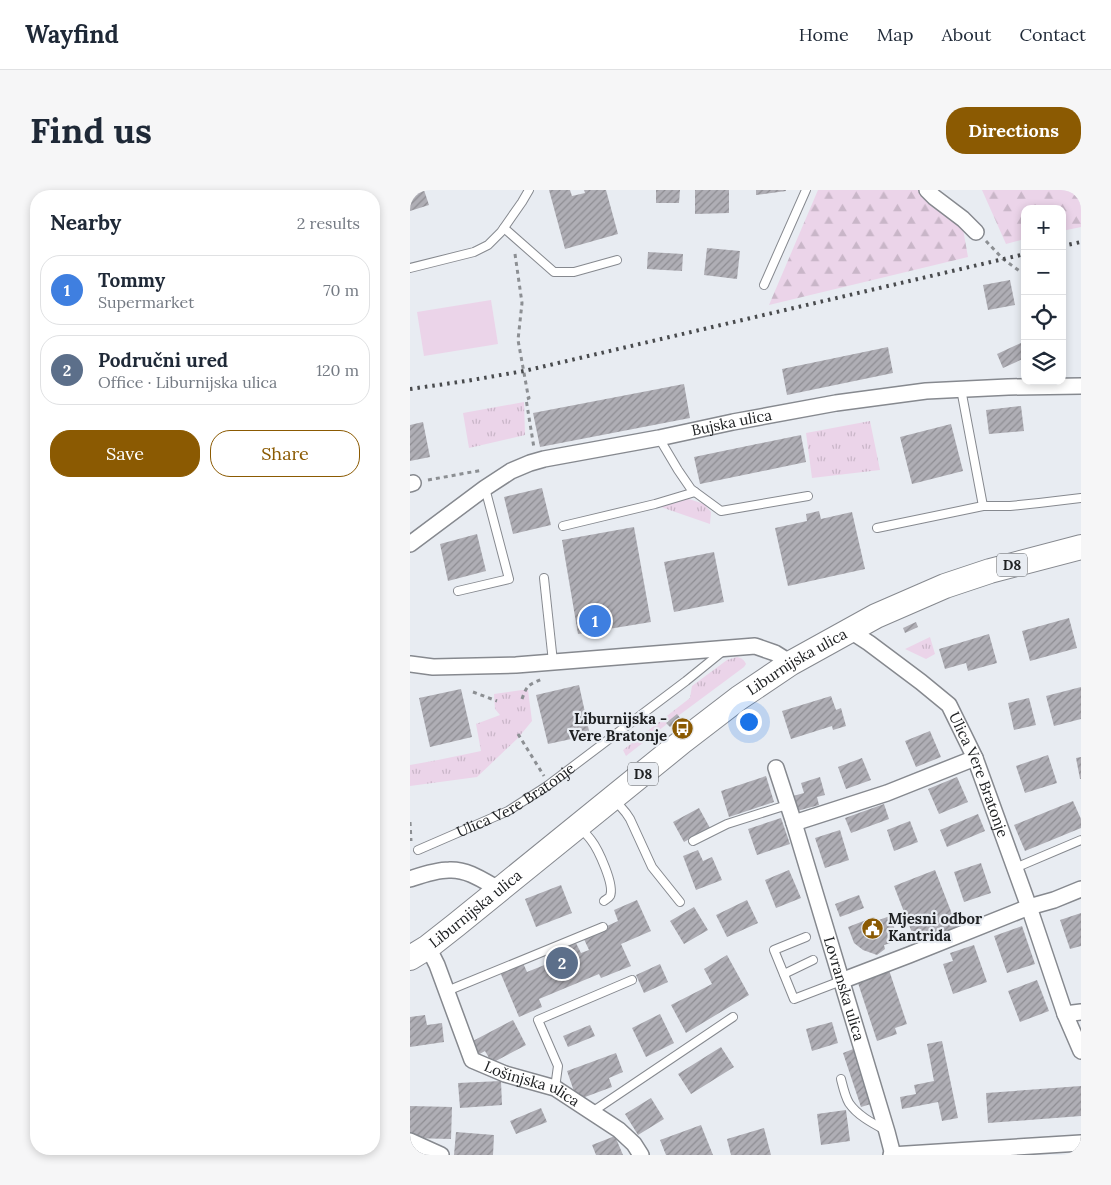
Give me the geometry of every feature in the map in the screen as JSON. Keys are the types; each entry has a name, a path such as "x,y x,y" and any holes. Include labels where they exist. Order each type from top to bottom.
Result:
{"main road":[{"name":"Liburnijska ulica","path":"419,953 580,826 704,724 791,663 876,616 945,586 990,571 1081,547"}],"street":[{"path":"927,190 976,232"},
{"name":"Bujska ulica","path":"410,544 485,488 511,471 536,461 836,403 926,391 1081,386"},
{"name":"Ulica Vere Bratonje","path":"849,630 914,676 948,705 975,758 1029,907 1065,1014 1081,1051"},
{"path":"410,664 433,667 516,665 755,646 775,652 791,663"},
{"path":"794,823 887,793 975,758"},
{"name":"Lovranska ulica","path":"776,768 842,980 887,1132 892,1155"},
{"path":"410,879 438,871 453,870 477,877 500,890"},
{"path":"842,980 1029,907 1054,900 1081,889"},
{"name":"Lošinjska ulica","path":"419,953 437,965 472,1060 505,1074 555,1088 619,1130 634,1144 640,1155"},
{"path":"1065,1014 1081,1012"},
{"path":"410,1141 440,1155"},
{"path":"892,1155 1080,1147"}],"lane":[{"path":"410,268 474,252 488,245 504,228 529,190"},
{"path":"764,285 806,190"},
{"path":"504,228 554,272 574,272 617,260"},
{"path":"961,389 983,506"},
{"path":"659,438 691,489 721,511 808,496"},
{"path":"458,591 509,579 485,488"},
{"path":"563,526 655,504 695,492"},
{"path":"877,528 983,506 1039,504 1081,498"},
{"path":"544,578 553,662"},
{"name":"Ulica Vere Bratonje","path":"414,847 508,811 549,784 727,648"},
{"path":"614,798 626,813 652,867 680,902"},
{"path":"694,841 727,824 788,805"},
{"path":"580,826 592,841 602,859 608,876 610,893 604,901"},
{"path":"1015,868 1081,840"},
{"path":"447,991 603,927"},
{"path":"806,937 774,950 794,999 842,980"},
{"path":"784,974 813,960"},
{"path":"555,1088 558,1066 538,1020 632,980"},
{"name":"Lošinjska ulica","path":"592,1112 733,1017"},
{"path":"841,1079 848,1102 867,1120 887,1132"}],"path":[{"path":"976,232 1004,259 1021,272"},
{"path":"516,263 522,303 518,340 529,398 526,399 536,461"},
{"path":"414,483 483,470"},
{"path":"522,699 526,688 531,684"},
{"path":"473,692 497,701"},
{"path":"518,734 549,784"},
{"path":"410,822 414,847"}],"green space":[{"path":"818,190 919,190 963,229 968,257 769,305"},
{"path":"982,190 1081,190 1081,227 1066,230 1066,205 1021,205 1021,240 1006,244"},
{"path":"491,300 498,344 424,356 417,312"},
{"path":"524,402 525,435 469,448 463,413"},
{"path":"870,421 880,470 812,478 806,433"},
{"path":"686,498 704,504 711,512 710,524 658,506"},
{"path":"930,637 935,654 926,659 905,649"},
{"path":"737,657 744,661 746,664 744,667 666,723 626,756 623,750 690,698 692,686 727,660"},
{"path":"528,690 532,721 518,738 477,777 410,786 410,765 481,751 476,724 500,715 495,709 494,694"}],"building":[{"path":"410,190 424,190 429,205 410,211"},
{"path":"549,190 570,190 572,196 585,193 584,190 606,190 618,234 565,249"},
{"path":"656,190 680,190 679,203 656,203"},
{"path":"695,190 729,190 729,213 695,214"},
{"path":"756,190 786,190 786,191 756,195"},
{"path":"707,248 740,251 737,279 704,275"},
{"path":"648,252 683,254 682,271 647,269"},
{"path":"1010,280 1015,305 988,310 983,285"},
{"path":"1021,343 1021,360 1003,368 997,354"},
{"path":"888,347 893,373 787,395 782,369"},
{"path":"684,384 690,418 540,447 533,413"},
{"path":"1021,406 1024,431 989,434 986,410"},
{"path":"423,422 430,457 410,461 410,425"},
{"path":"951,424 963,471 912,484 900,437"},
{"path":"801,435 806,462 700,484 694,457"},
{"path":"542,488 551,525 513,534 504,497"},
{"path":"819,511 821,519 852,512 865,569 788,586 775,528 807,521 806,514"},
{"path":"634,527 651,622 578,634 562,540"},
{"path":"477,534 486,571 448,581 440,544"},
{"path":"714,552 724,602 674,612 664,562"},
{"path":"1069,618 1077,648 1030,661 1022,631"},
{"path":"916,622 918,627 905,633 903,628"},
{"path":"989,634 997,663 968,671 966,663 945,669 939,649"},
{"path":"579,685 590,735 548,744 536,695"},
{"path":"1081,687 1081,719 1054,726 1046,696"},
{"path":"461,689 472,737 430,747 419,698"},
{"path":"831,696 836,710 841,708 846,726 833,730 832,726 791,739 782,711"},
{"path":"1029,698 1036,725 1014,730 1008,703"},
{"path":"677,714 681,719 670,727 666,723"},
{"path":"930,731 941,757 916,767 905,741"},
{"path":"1048,755 1057,783 1025,793 1016,766"},
{"path":"1081,757 1081,779 1080,779 1076,758"},
{"path":"862,758 871,780 846,789 838,767"},
{"path":"766,776 774,802 729,817 721,791"},
{"path":"820,777 825,795 817,797 819,805 797,811 793,796 804,793 801,783"},
{"path":"957,777 968,802 939,814 928,789"},
{"path":"1073,801 1081,819 1081,828 1025,851 1014,825"},
{"path":"884,804 889,819 851,833 845,818"},
{"path":"699,808 710,828 684,842 673,822"},
{"path":"978,814 985,831 947,847 940,830"},
{"path":"781,818 790,844 757,855 748,829"},
{"path":"910,821 918,842 894,851 887,830"},
{"path":"840,830 849,860 825,868 815,838"},
{"path":"698,850 703,861 712,857 722,880 696,890 683,856"},
{"path":"981,863 991,893 964,902 954,872"},
{"path":"789,870 801,898 776,908 765,880"},
{"path":"935,870 957,927 916,943 894,886"},
{"path":"561,885 572,913 536,927 525,899"},
{"path":"859,895 864,908 840,917 835,904"},
{"path":"637,900 651,931 621,944 631,966 601,978 599,974 539,999 542,1007 519,1017 500,972 523,963 527,972 567,956 562,946 575,941 581,953 589,950 583,937 618,921 614,910"},
{"path":"747,900 758,923 727,937 716,915"},
{"path":"694,907 708,930 684,944 670,921"},
{"path":"1081,913 1081,946 1070,949 1060,920"},
{"path":"890,916 895,930 890,933 894,942 884,945 885,949 877,955 863,950 854,943 848,927 874,917 876,921"},
{"path":"1022,926 1035,964 1007,973 994,936"},
{"path":"974,945 987,982 953,994 943,964 953,961 950,953"},
{"path":"727,955 749,995 686,1033 671,1005 712,984 704,969"},
{"path":"660,964 668,982 644,993 636,975"},
{"path":"889,970 907,1024 895,1028 897,1034 877,1041 857,980"},
{"path":"1037,980 1049,1011 1020,1022 1008,991"},
{"path":"660,1014 674,1043 646,1057 632,1028"},
{"path":"425,1015 427,1025 442,1023 444,1042 410,1047 410,1017"},
{"path":"513,1020 526,1045 492,1063 485,1051 476,1056 469,1043"},
{"path":"832,1022 838,1043 812,1051 806,1029"},
{"path":"590,1025 595,1036 568,1047 563,1036"},
{"path":"942,1041 958,1118 942,1121 938,1102 902,1109 900,1097 916,1094 914,1085 934,1081 927,1044"},
{"path":"721,1047 734,1067 691,1094 678,1074"},
{"path":"856,1048 874,1103 861,1107 843,1053"},
{"path":"616,1053 623,1072 609,1078 612,1087 577,1100 567,1071"},
{"path":"501,1081 502,1105 460,1108 458,1083"},
{"path":"1081,1086 1081,1116 988,1123 986,1093"},
{"path":"651,1098 664,1119 638,1135 625,1114"},
{"path":"410,1106 452,1107 451,1139 410,1138"},
{"path":"541,1108 547,1122 516,1134 510,1121"},
{"path":"846,1110 850,1141 821,1145 817,1114"},
{"path":"701,1125 713,1155 666,1155 660,1140"},
{"path":"764,1128 771,1155 731,1155 727,1139"},
{"path":"456,1132 494,1135 493,1155 454,1155"},
{"path":"615,1136 623,1155 596,1155 592,1145"}],"railway":[{"path":"1066,245 1081,242"},
{"path":"410,389 524,371 1021,255"}],"place":[{"name":"Tommy","path":"595,621"},
{"name":"Liburnijska - Vere Bratonje","path":"683,728"},
{"name":"Mjesni odbor Kantrida","path":"872,928"},
{"name":"Područni ured","path":"562,963"}]}
